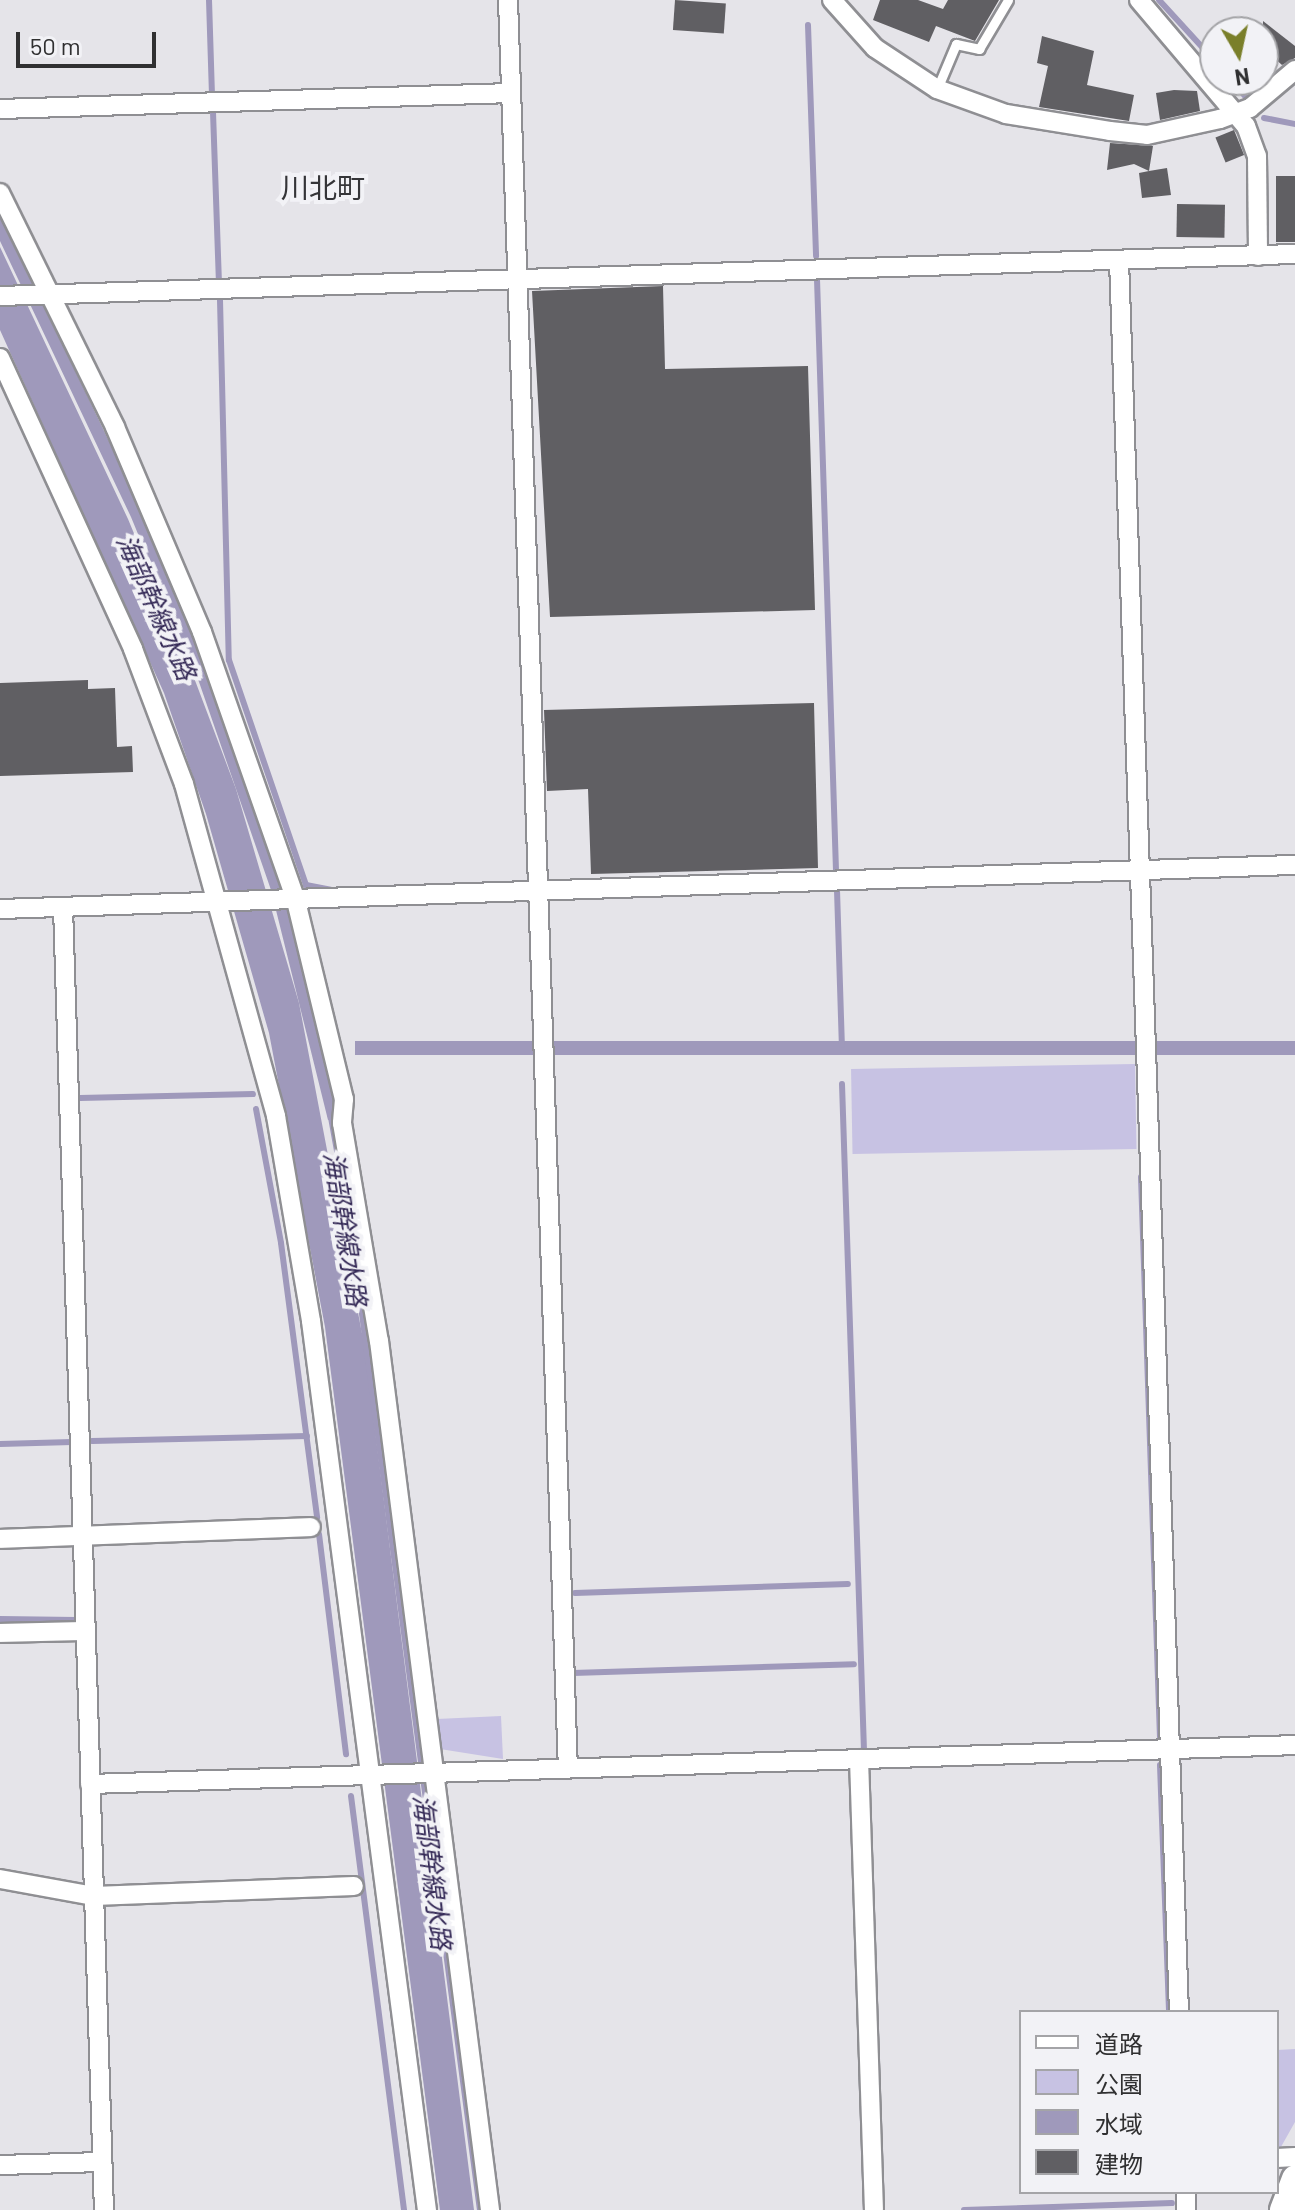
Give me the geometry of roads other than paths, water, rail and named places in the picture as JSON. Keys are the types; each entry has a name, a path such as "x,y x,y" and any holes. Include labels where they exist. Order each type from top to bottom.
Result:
{"main road":[{"path":"1283,2210 1295,2178"}],"street":[{"path":"508,0 568,1768"},
{"path":"832,0 875,48 937,89 1006,114 1147,135 1236,114 1295,70"},
{"path":"1139,0 1236,114 1257,156 1258,256"},
{"path":"0,109 511,93"},
{"path":"0,193 50,294 202,632 294,901 344,1099 342,1123 379,1341 490,2210"},
{"path":"0,296 1295,254"},
{"path":"1119,260 1179,2010"},
{"path":"0,358 133,649 219,901 276,1116 311,1321 427,2210"},
{"path":"0,909 1295,865"},
{"path":"63,907 104,2210"},
{"path":"0,1539 311,1527"},
{"path":"0,1633 85,1631"},
{"path":"90,1784 370,1777 433,1769 568,1768 1295,1745"},
{"path":"859,1759 874,2210"},
{"path":"0,1879 94,1896 354,1886"},
{"path":"0,2165 102,2162"}],"lane":[{"path":"937,89 956,44 979,49 1008,0"}],"water":[{"path":"0,214 141,508 210,674 281,884 336,1097 334,1119 328,1120 271,890 199,682 131,517 0,241"},
{"name":"海部幹線水路","path":"0,247 128,519 196,683 236,789 299,1003 364,1344 474,2210 440,2210 325,1327 269,1033 206,814 164,693 0,330"},
{"path":"355,1041 1295,1041 1295,1055 355,1055"}],"waterway":[{"path":"209,0 212,94"},
{"path":"1159,0 1199,44"},
{"path":"808,25 816,256"},
{"path":"213,112 219,282"},
{"path":"1264,118 1295,124"},
{"path":"817,279 836,871"},
{"path":"220,300 229,660 306,885 331,890"},
{"path":"837,890 842,1045"},
{"path":"842,1084 864,1750"},
{"path":"80,1098 253,1094"},
{"path":"256,1109 281,1243 317,1518"},
{"name":"海部幹線水路","path":"330,1112 345,1195"},
{"path":"1141,1177 1160,1737"},
{"name":"海部幹線水路","path":"352,1238 480,2210"},
{"path":"92,1441 307,1436"},
{"path":"0,1444 72,1442"},
{"path":"319,1534 346,1754"},
{"path":"575,1593 848,1584"},
{"path":"0,1619 76,1620"},
{"path":"573,1673 854,1664"},
{"path":"1160,1765 1169,2010"},
{"path":"351,1796 404,2210"},
{"path":"964,2210 1172,2203"}],"district":[{"name":"川北町","path":"323,187"}]}
